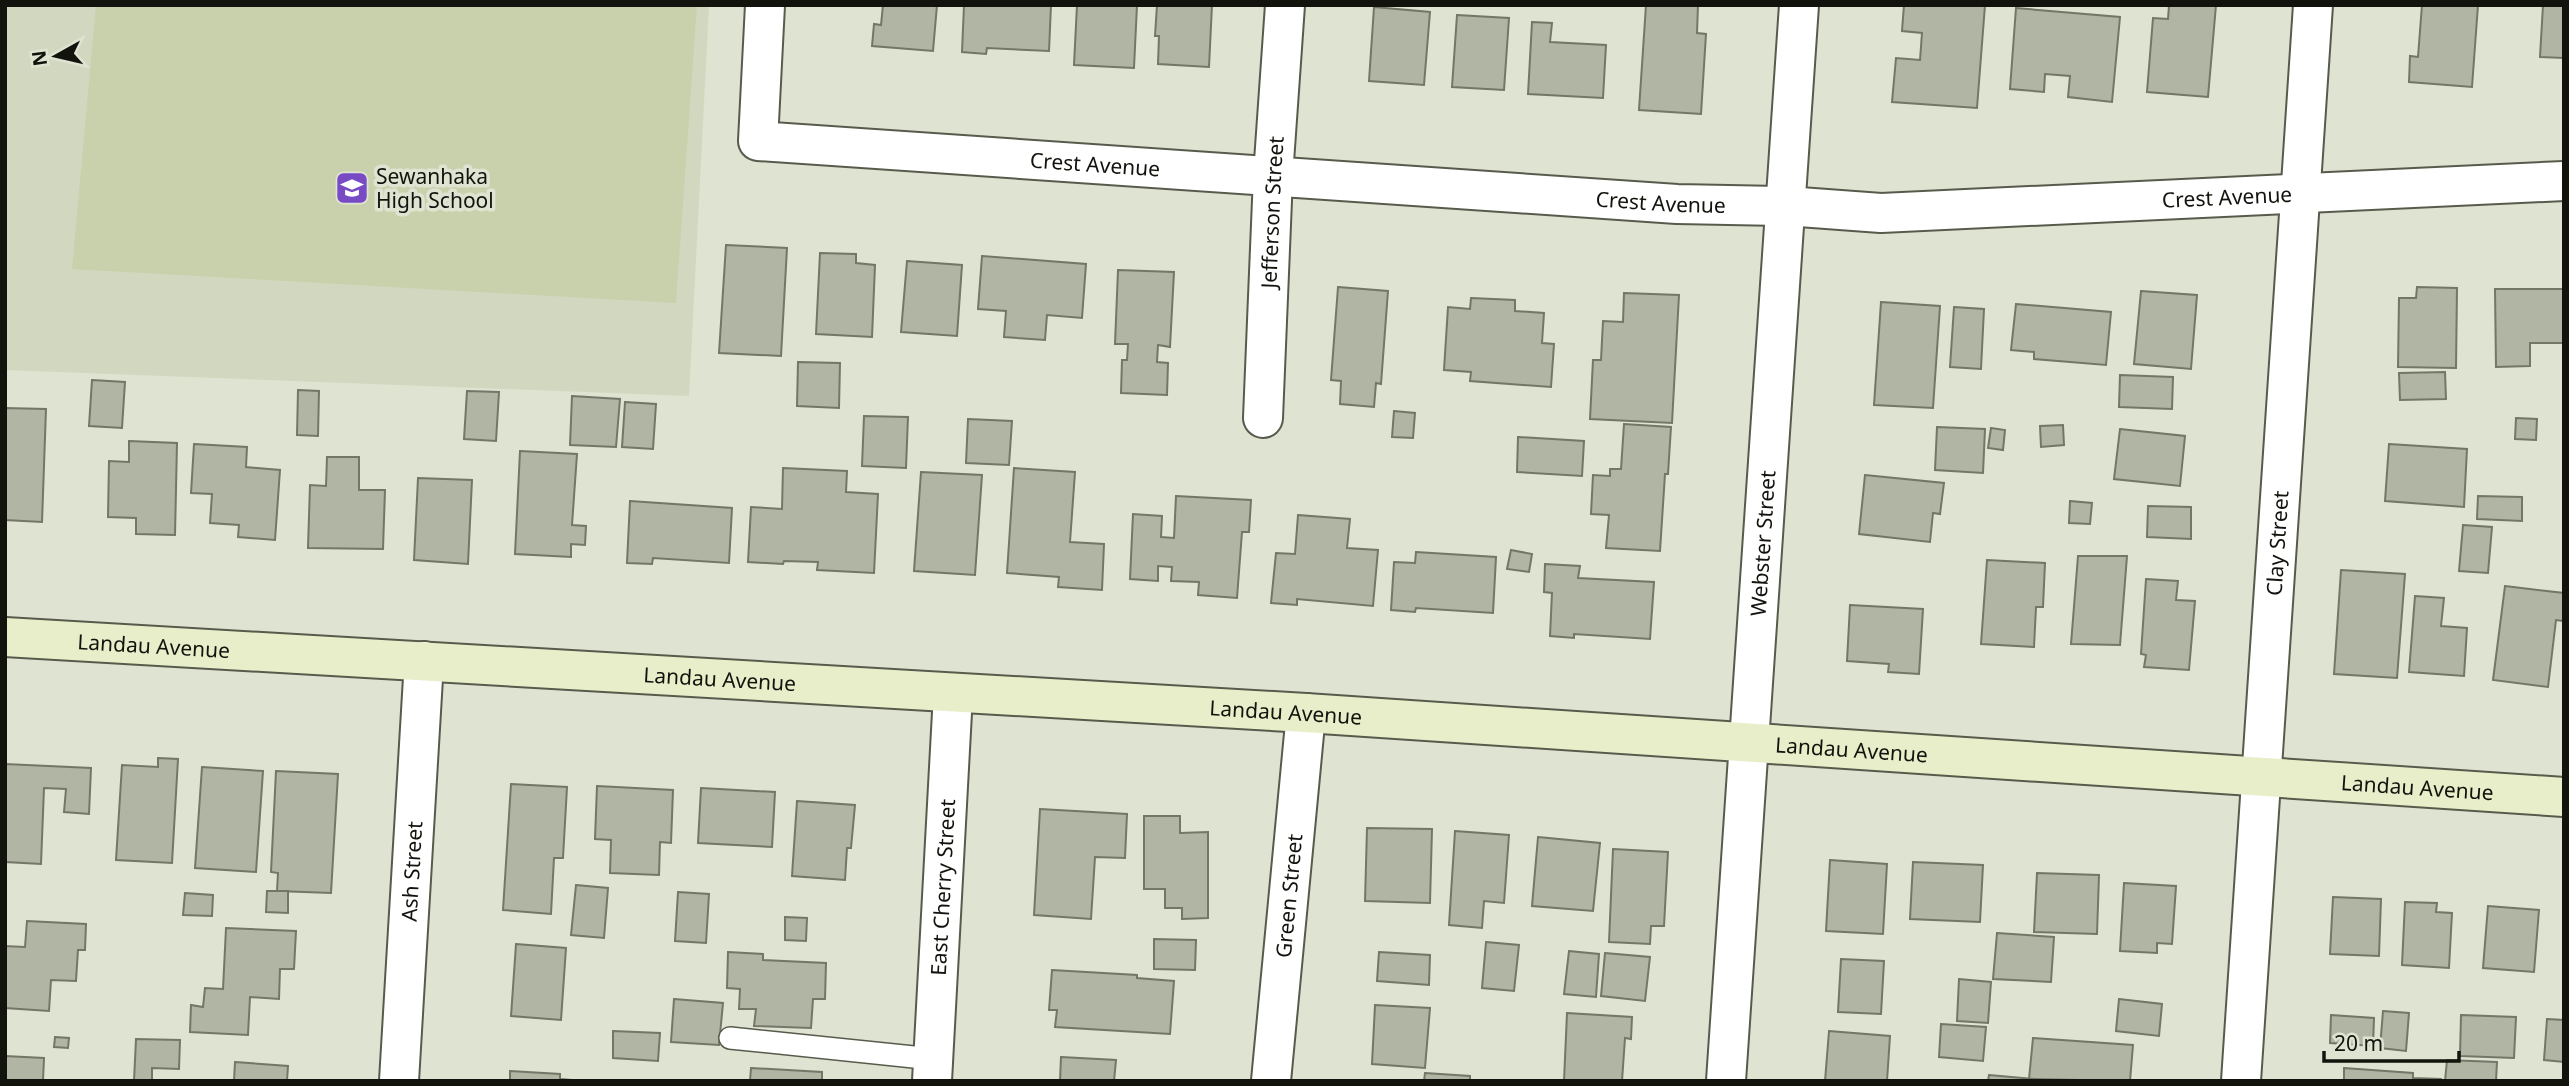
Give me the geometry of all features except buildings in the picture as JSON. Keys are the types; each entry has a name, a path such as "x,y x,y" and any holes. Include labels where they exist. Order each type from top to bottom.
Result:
{"street":[{"name":"Crest Avenue","path":"765,5 758,141 1677,204 1786,206 1881,213 2564,181"},
{"name":"Jefferson Street","path":"1263,418 1273,176 1285,5"},
{"name":"Webster Street","path":"1726,1081 1799,5"},
{"name":"Clay Street","path":"2241,1081 2313,5"},
{"name":"Landau Avenue","path":"5,637 1306,713 2564,797"},
{"name":"Ash Street","path":"399,1081 424,661"},
{"name":"East Cherry Street","path":"932,1070 953,694"},
{"name":"Green Street","path":"1271,1081 1306,713"}],"lane":[{"path":"730,1038 932,1070"}],"shaded area":[{"name":"Sewanhaka High School","path":"5,5 709,5 689,396 5,370"},
{"name":"Sewanhaka High School","path":"96,5 697,5 676,303 72,269"}],"place":[{"name":"Sewanhaka High School","path":"352,188"}]}
